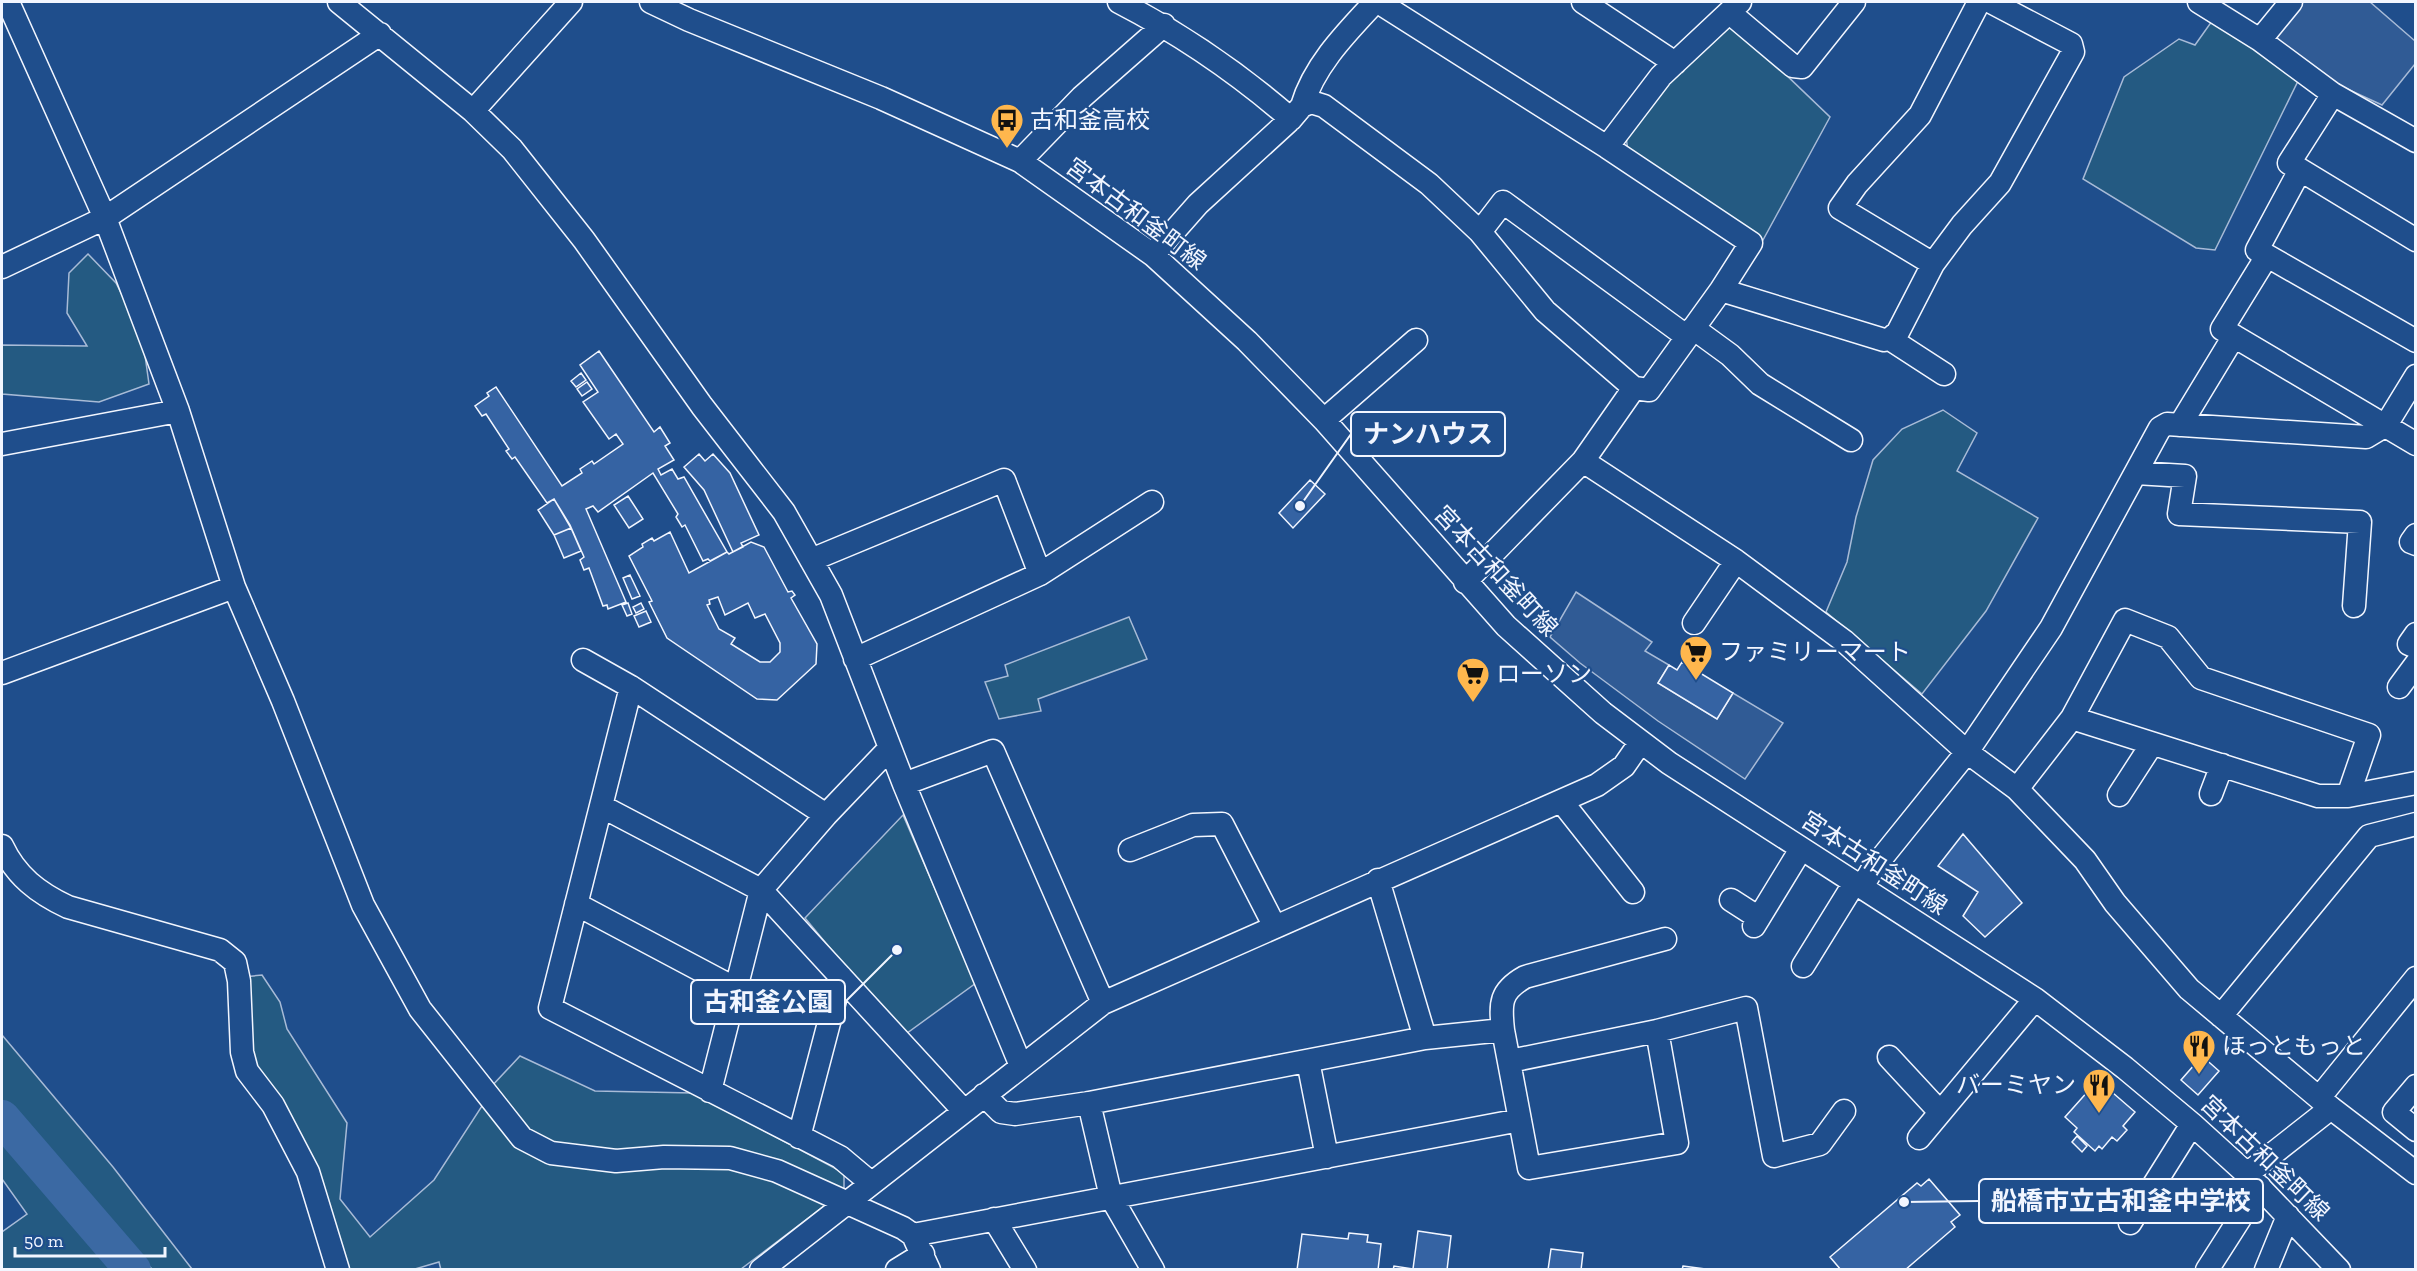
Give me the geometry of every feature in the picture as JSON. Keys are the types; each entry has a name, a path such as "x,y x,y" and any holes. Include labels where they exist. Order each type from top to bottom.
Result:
{"street":[{"path":"8,2 105,218 178,411 234,587 283,701 363,905 420,1009 522,1138 551,1153 616,1161 664,1157 730,1158 777,1171 903,1228 921,1253"},
{"path":"339,2 473,111 512,149 584,240 702,406 784,512 831,595 904,784 1021,1066"},
{"path":"473,111 571,2"},
{"name":"宮本古和釜町線","path":"651,2 689,20 881,98 1020,161 1153,255 1247,341 1324,420 1506,626 1640,743 2035,999 2126,1068 2192,1124 2254,1180 2339,1269"},
{"path":"1119,2 1164,25 1255,88 1297,112"},
{"path":"1153,255 1198,204 1297,112 1311,102 1324,106 1428,184 1480,232 1545,311 1634,388 1649,390 1721,290 1751,243 1607,147 1376,2 1343,36 1308,85 1297,112"},
{"path":"1583,2 1675,63"},
{"path":"1607,147 1661,76 1735,7 1793,66 1802,67 1854,2"},
{"path":"1933,264 1840,208 1857,184 1920,115 1979,2"},
{"path":"1721,290 1884,340 1890,339 1898,332 1933,264 1962,225 2000,183 2073,52 2071,44 1991,2"},
{"path":"2199,2 2260,40 2333,94 2415,141"},
{"path":"2260,40 2291,2"},
{"path":"1020,161 1082,97 1164,25"},
{"path":"2,267 105,218 380,34"},
{"path":"2333,94 2289,164 2415,240"},
{"path":"2300,170 2257,250 2415,341"},
{"path":"1480,232 1503,202 1690,332 1730,355 1760,384 1851,440"},
{"path":"2267,256 2222,329 2415,444"},
{"path":"2180,425 2234,336"},
{"path":"1890,339 1944,374"},
{"path":"1324,420 1416,340"},
{"path":"1803,966 1858,884 1872,870 1967,752 2051,628 2160,428 2168,424 2366,437 2386,425 2415,376"},
{"path":"1465,582 1583,461 1634,388"},
{"path":"2,444 178,411"},
{"path":"1583,461 1736,561 1844,641 1967,752 2017,789 2085,860 2115,903 2189,989 2325,1103 2415,1173"},
{"path":"2136,473 2185,476 2179,514 2360,522 2354,606"},
{"path":"811,560 1004,480 1040,574"},
{"path":"855,659 1040,574 1152,502"},
{"path":"2415,535 2411,542 2415,544"},
{"path":"1694,623 1736,561"},
{"path":"2,673 234,587"},
{"path":"2017,789 2072,718 2125,620 2168,637 2201,678 2369,735 2348,796"},
{"path":"2415,634 2409,644 2415,647"},
{"path":"583,660 630,687 826,815"},
{"path":"2399,687 2415,664"},
{"path":"630,687 550,1008 840,1157 871,1183"},
{"path":"2072,718 2318,796 2348,796 2415,783"},
{"path":"761,1269 1103,1003 1378,880 1562,802 1611,777 1624,766 1640,743"},
{"path":"2119,795 2152,744"},
{"path":"710,1091 761,890 826,815 890,748"},
{"path":"904,784 993,751 1103,1003"},
{"path":"2211,794 2222,765"},
{"path":"1562,802 1634,892"},
{"path":"601,806 761,890 964,1111"},
{"path":"1130,850 1193,825 1222,824 1275,927"},
{"path":"2221,1016 2369,836 2415,824"},
{"path":"2,846 7,857 31,887 49,898 68,907 220,950 235,962 242,1052 247,1071 273,1106 308,1172 338,1269"},
{"path":"1731,900 1756,922 1801,849"},
{"path":"1378,880 1425,1038"},
{"path":"576,903 736,989"},
{"path":"1657,1031 1677,1143 1529,1167 1503,1030 1500,1009 1504,995 1511,985 1525,977 1665,939"},
{"path":"799,1137 841,977"},
{"path":"2207,1269 2254,1180 2325,1103 2415,978"},
{"path":"1919,1138 2035,999"},
{"path":"1510,1061 1657,1031 1746,1008 1774,1156 1820,1144 1844,1111"},
{"path":"984,1095 1001,1112 1015,1114 1089,1103 1425,1038 1503,1030"},
{"path":"1888,1057 1940,1112"},
{"path":"1308,1060 1327,1157"},
{"path":"2372,1140 2415,1086"},
{"path":"1089,1103 1111,1197 1153,1269"},
{"path":"2394,1112 2415,1130"},
{"path":"897,1269 921,1253 994,1219 1520,1120"},
{"path":"2130,1223 2192,1124"},
{"path":"2266,1269 2288,1216"},
{"path":"994,1219 1025,1269"}],"shaded area":[{"path":"2303,2 2370,2 2415,41 2415,64 2382,105 2332,82 2272,40"},
{"path":"2212,21 2299,79 2215,250 2196,248 2083,179 2124,77 2179,39 2195,45"},
{"path":"1733,24 1830,117 1763,240 1628,152 1626,136 1669,81"},
{"path":"88,254 116,283 142,334 149,384 99,402 2,394 2,345 87,346 67,313 69,273"},
{"path":"1943,410 1977,433 1957,471 2038,518 1986,611 1922,694 1826,612 1847,562 1856,517 1873,460 1902,429"},
{"path":"1576,592 1652,642 1645,651 1669,665 1658,683 1717,719 1733,693 1783,723 1745,779 1658,721 1580,663 1550,637"},
{"path":"1129,617 1147,659 1038,699 1041,711 999,719 985,682 1008,676 1005,665"},
{"path":"903,815 976,983 903,1036 805,918"},
{"path":"262,975 280,1002 287,1029 347,1123 340,1199 370,1237 434,1180 484,1103 490,1088 520,1056 595,1091 693,1093 844,1173 844,1191 741,1269 441,1270 439,1262 415,1269 349,1269 313,1168 250,1068 243,977"},
{"path":"2,1035 113,1167 192,1269 152,1269 82,1201 2,1108"},
{"path":"2,1136 71,1207 123,1269 2,1269 2,1232 27,1214 2,1179"}],"building":[{"path":"599,351 654,432 660,427 670,443 665,446 674,460 658,469 661,475 672,469 678,479 684,477 727,552 710,561 708,559 703,561 685,525 682,527 676,517 678,514 653,473 598,512 593,506 586,509 626,602 608,609 607,605 603,606 589,568 584,570 580,560 584,557 570,525 554,499 547,503 515,457 512,459 506,451 509,449 486,414 482,416 475,406 489,396 487,393 496,387 562,486 582,473 580,469 592,461 594,464 623,444 616,434 609,439 583,402 598,392 580,365"},
{"path":"581,373 586,380 576,387 571,381"},
{"path":"587,382 592,389 582,396 577,389"},
{"path":"699,454 705,461 713,454 730,473 759,535 741,543 743,547 733,552 704,490 684,467"},
{"path":"1310,480 1325,494 1293,528 1279,513"},
{"path":"628,496 643,519 629,528 614,505"},
{"path":"554,499 571,528 554,535 538,510"},
{"path":"571,528 581,551 564,558 554,535"},
{"path":"670,532 689,573 751,542 764,547 788,592 792,591 795,595 791,598 817,644 816,664 777,700 757,699 667,638 649,602 652,601 629,556 652,538 654,541","holes":["718,597 725,615 748,603 755,618 765,614 780,643 780,652 770,662 760,662 731,644 735,638 719,629 707,605 710,604 709,600"]},
{"path":"630,575 640,596 632,599 623,578"},
{"path":"628,603 632,614 627,616 622,605"},
{"path":"641,603 644,609 636,613 633,607"},
{"path":"646,611 651,622 639,627 634,616"},
{"path":"1682,662 1733,693 1717,719 1658,683 1669,665 1677,670"},
{"path":"1963,834 2022,903 1985,937 1963,916 1978,892 1938,866"},
{"path":"2202,1056 2219,1071 2198,1095 2181,1080"},
{"path":"2098,1080 2135,1112 2123,1126 2127,1130 2117,1141 2112,1137 2102,1149 2099,1146 2095,1151 2074,1132 2077,1128 2065,1117"},
{"path":"2077,1136 2087,1146 2082,1152 2072,1142"},
{"path":"1929,1179 1960,1215 1951,1222 1955,1227 1905,1270 1841,1270 1830,1257 1917,1183 1921,1186"},
{"path":"1418,1231 1451,1236 1447,1270 1393,1270 1394,1266 1413,1269"},
{"path":"1349,1233 1368,1235 1367,1242 1381,1244 1378,1270 1297,1270 1302,1234 1348,1239"},
{"path":"1551,1249 1583,1253 1581,1270 1548,1270"},
{"path":"1683,1266 1713,1270 1682,1270"}],"waterway":[{"path":"2,1118 133,1270"}],"place":[{"name":"古和釜高校","path":"1007,149"},
{"name":"ナンハウス","path":"1300,506"},
{"name":"ファミリーマート","path":"1696,681"},
{"name":"ローソン","path":"1473,703"},
{"name":"古和釜公園","path":"897,950"},
{"name":"ほっともっと","path":"2199,1075"},
{"name":"バーミヤン","path":"2099,1114"},
{"name":"船橋市立古和釜中学校","path":"1904,1202"}]}
